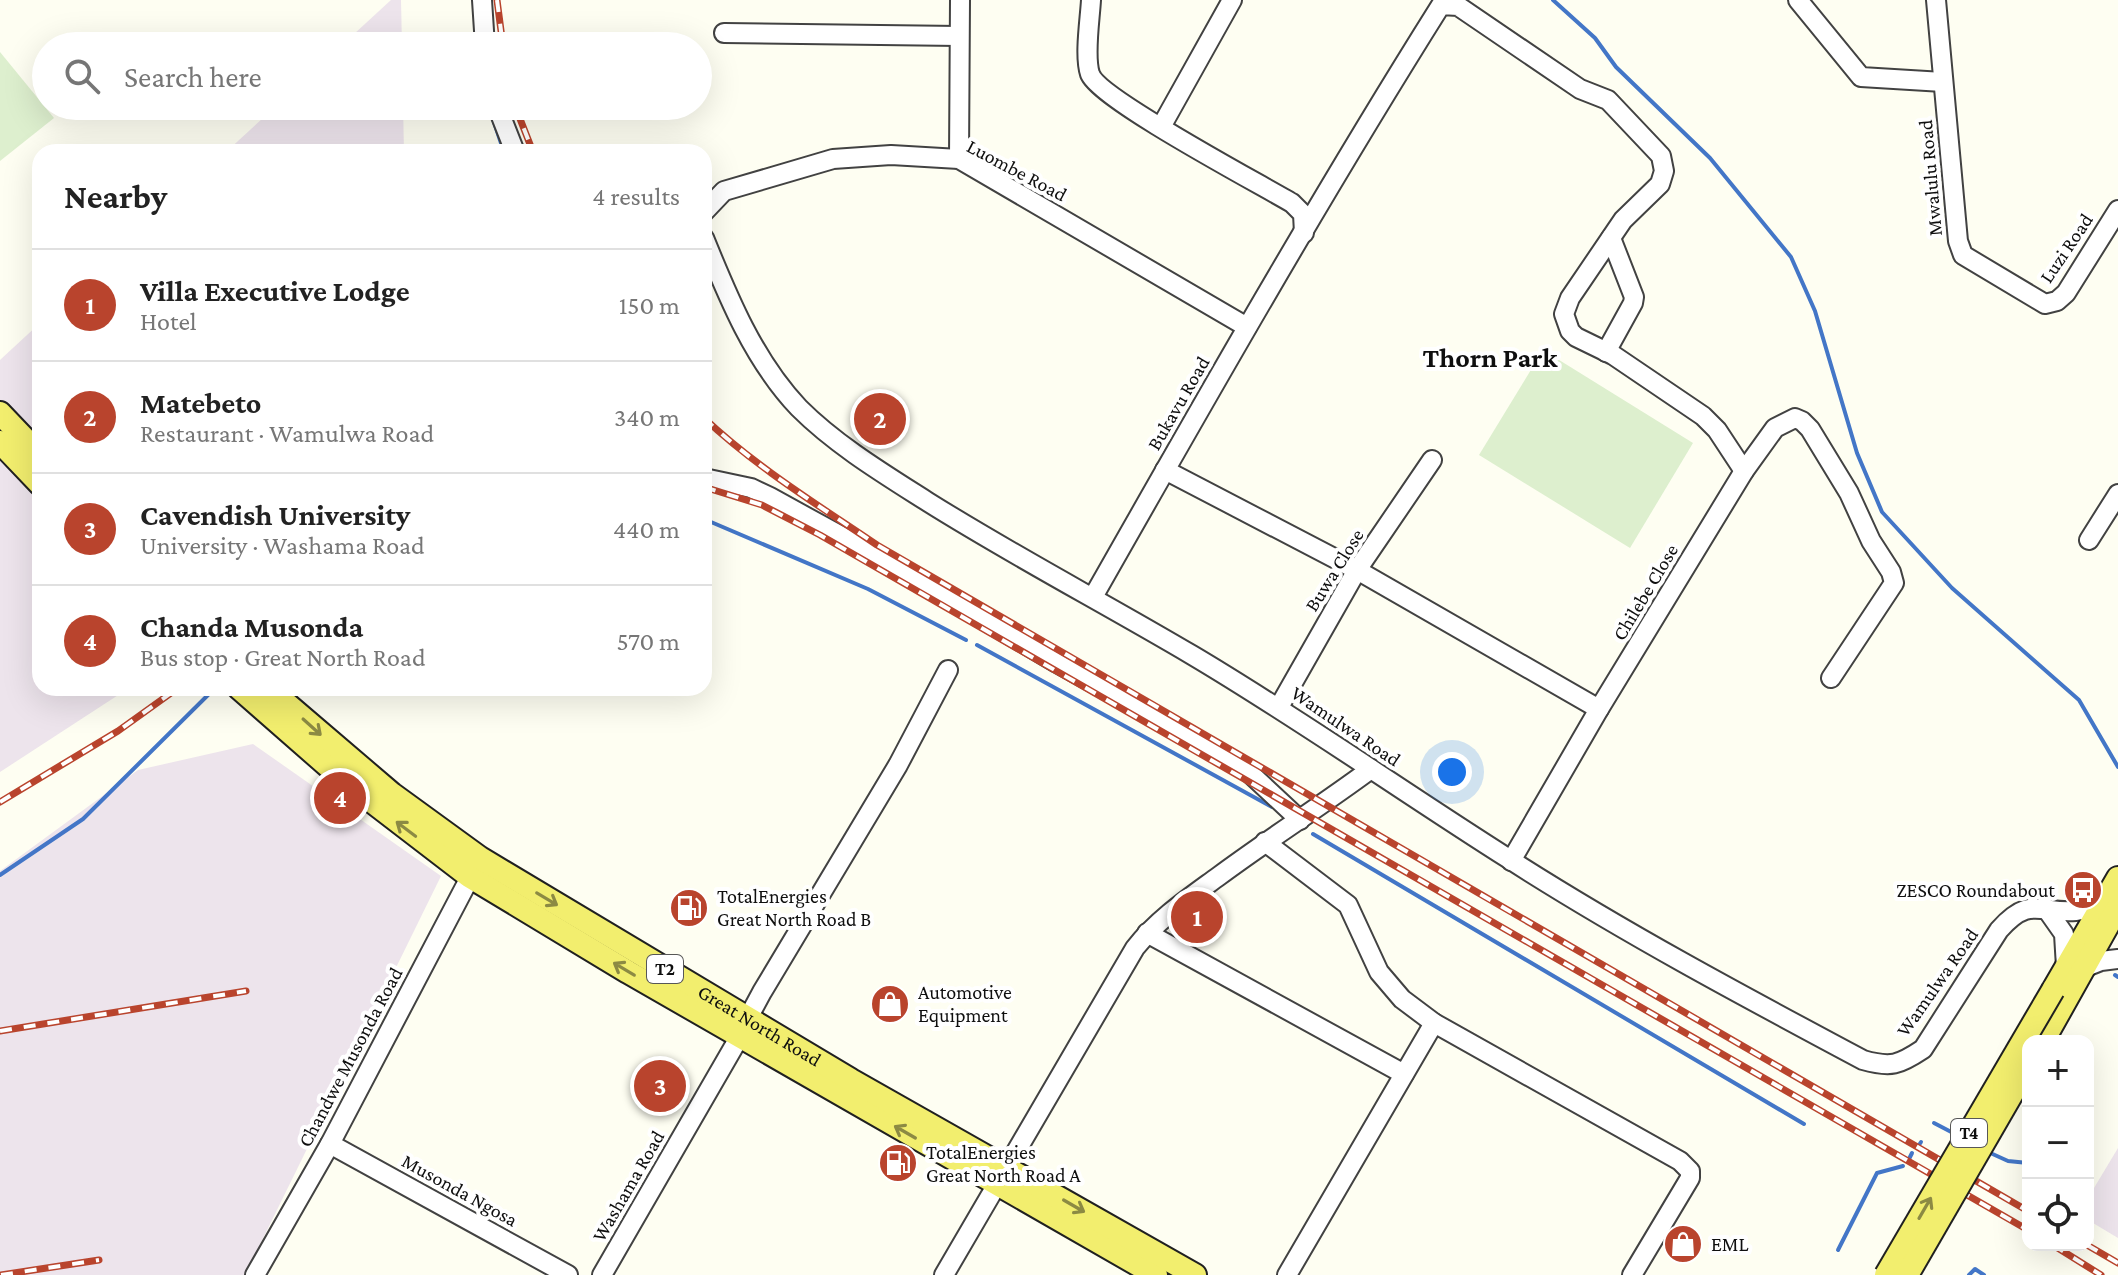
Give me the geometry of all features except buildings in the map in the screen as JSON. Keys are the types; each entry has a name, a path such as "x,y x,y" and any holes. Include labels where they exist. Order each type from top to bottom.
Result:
{"main road":[{"path":"0,413 32,447"},
{"path":"0,442 32,476"},
{"name":"Great North Road","path":"248,696 344,780 475,867 1002,1176 1156,1275"},
{"name":"Great North Road","path":"277,696 475,867"},
{"name":"T4","path":"1886,1275 2114,908 2118,878"},
{"name":"T4","path":"2045,1035 2060,994"},
{"name":"Great North Road","path":"744,1027 810,1076 1195,1275"},
{"name":"T4","path":"1907,1275 2022,1076"}],"street":[{"path":"482,0 484,32"},
{"path":"959,159 960,0"},
{"path":"1091,0 1089,61 1091,75 1101,89 1299,207 1305,222 1304,233"},
{"path":"1161,127 1232,0"},
{"path":"1798,0 1861,77 1943,82"},
{"name":"Mwalulu Road","path":"1936,0 1959,249 1968,260 2045,304"},
{"name":"Bukavu Road","path":"1093,597 1372,114 1441,5 1458,6 1580,89 1608,100 1661,156 1664,171 1660,184 1629,214 1611,238"},
{"path":"724,33 959,36"},
{"path":"502,120 512,144"},
{"name":"Luombe Road","path":"712,204 724,191 833,159 891,155 959,159 1247,327"},
{"name":"Luzi Road","path":"2045,304 2057,301 2066,293 2118,210"},
{"path":"1606,352 1634,297 1611,238"},
{"path":"1611,238 1570,298 1564,314 1570,331 1711,422 1744,471"},
{"name":"Wamulwa Road","path":"712,256 746,330 777,381 799,408 824,430 883,474 985,537 1279,707 1511,861 1687,965 1863,1060 1892,1066 1923,1049 1999,930 2020,912 2045,907 2076,911 2114,908"},
{"name":"Chilebe Close","path":"1511,861 1599,709 1744,471 1775,428 1795,418 1810,429 1836,471 1894,583 1831,678"},
{"name":"Buwa Close","path":"1279,707 1357,570 1432,460"},
{"path":"1165,470 1357,570 1599,709"},
{"path":"712,480 751,488 770,497 1241,765 1300,820"},
{"path":"2089,540 2118,494"},
{"name":"Washama Road","path":"602,1275 898,765 948,670"},
{"path":"944,1275 1147,933 1166,915 1265,842 1371,769"},
{"path":"1265,842 1348,905 1379,972 1402,999 1434,1023 1688,1168 1690,1178 1632,1275"},
{"name":"Chandwe Musonda Road","path":"255,1275 330,1144 475,867"},
{"path":"2045,907 2064,934 2076,967 2118,959"},
{"path":"2114,908 2118,935"},
{"path":"1147,933 1404,1074"},
{"path":"1287,1275 1434,1023"},
{"name":"Musonda Ngosa","path":"330,1144 568,1275"}],"shaded area":[{"path":"391,0 401,0 402,32 356,32"},
{"path":"261,120 403,120 404,144 235,144"},
{"path":"32,330 32,696 117,696 0,772 0,360"},
{"path":"253,744 441,876 245,1275 0,1275 0,871 138,770"},
{"path":"2118,1148 2118,1238 2094,1224 2094,1188"}],"green space":[{"path":"0,52 32,91 32,120 51,120 0,161"},
{"path":"1543,350 1693,443 1630,548 1479,455"}],"waterway":[{"path":"1553,0 1595,38 1616,67 1710,158 1791,257 1815,311 1857,453 1882,512 1952,588 2079,700 2118,767"},
{"path":"493,120 501,144"},
{"path":"712,522 868,589 966,640"},
{"path":"977,645 1272,807"},
{"path":"0,875 83,819 207,696"},
{"path":"1313,834 1804,1124"},
{"path":"1934,1123 1957,1135"},
{"path":"1986,1151 2008,1161 2022,1162"},
{"path":"1909,1159 1912,1153"},
{"path":"1838,1250 1877,1173 1903,1166"},
{"path":"1969,1275 1975,1269 1984,1275"}],"railway":[{"path":"497,0 501,32"},
{"path":"520,120 530,144"},
{"path":"712,425 766,469 877,545 2022,1208"},
{"path":"712,489 762,505 820,535 2022,1227"},
{"path":"0,802 118,731 167,696"},
{"path":"0,1031 246,991"},
{"path":"2094,1249 2118,1263"},
{"path":"2063,1251 2101,1275"},
{"path":"1,1275 99,1260"}],"place":[{"name":"Matebeto","path":"880,419"},
{"name":"Chanda Musonda","path":"340,798"},
{"name":"ZESCO Roundabout","path":"2083,890"},
{"name":"TotalEnergies Great North Road B","path":"689,908"},
{"name":"Villa Executive Lodge","path":"1197,917"},
{"name":"Automotive Equipment","path":"890,1004"},
{"name":"Cavendish University","path":"660,1086"},
{"name":"TotalEnergies Great North Road A","path":"898,1163"},
{"name":"EML","path":"1683,1244"}],"district":[{"name":"Thorn Park","path":"1490,357"}]}
